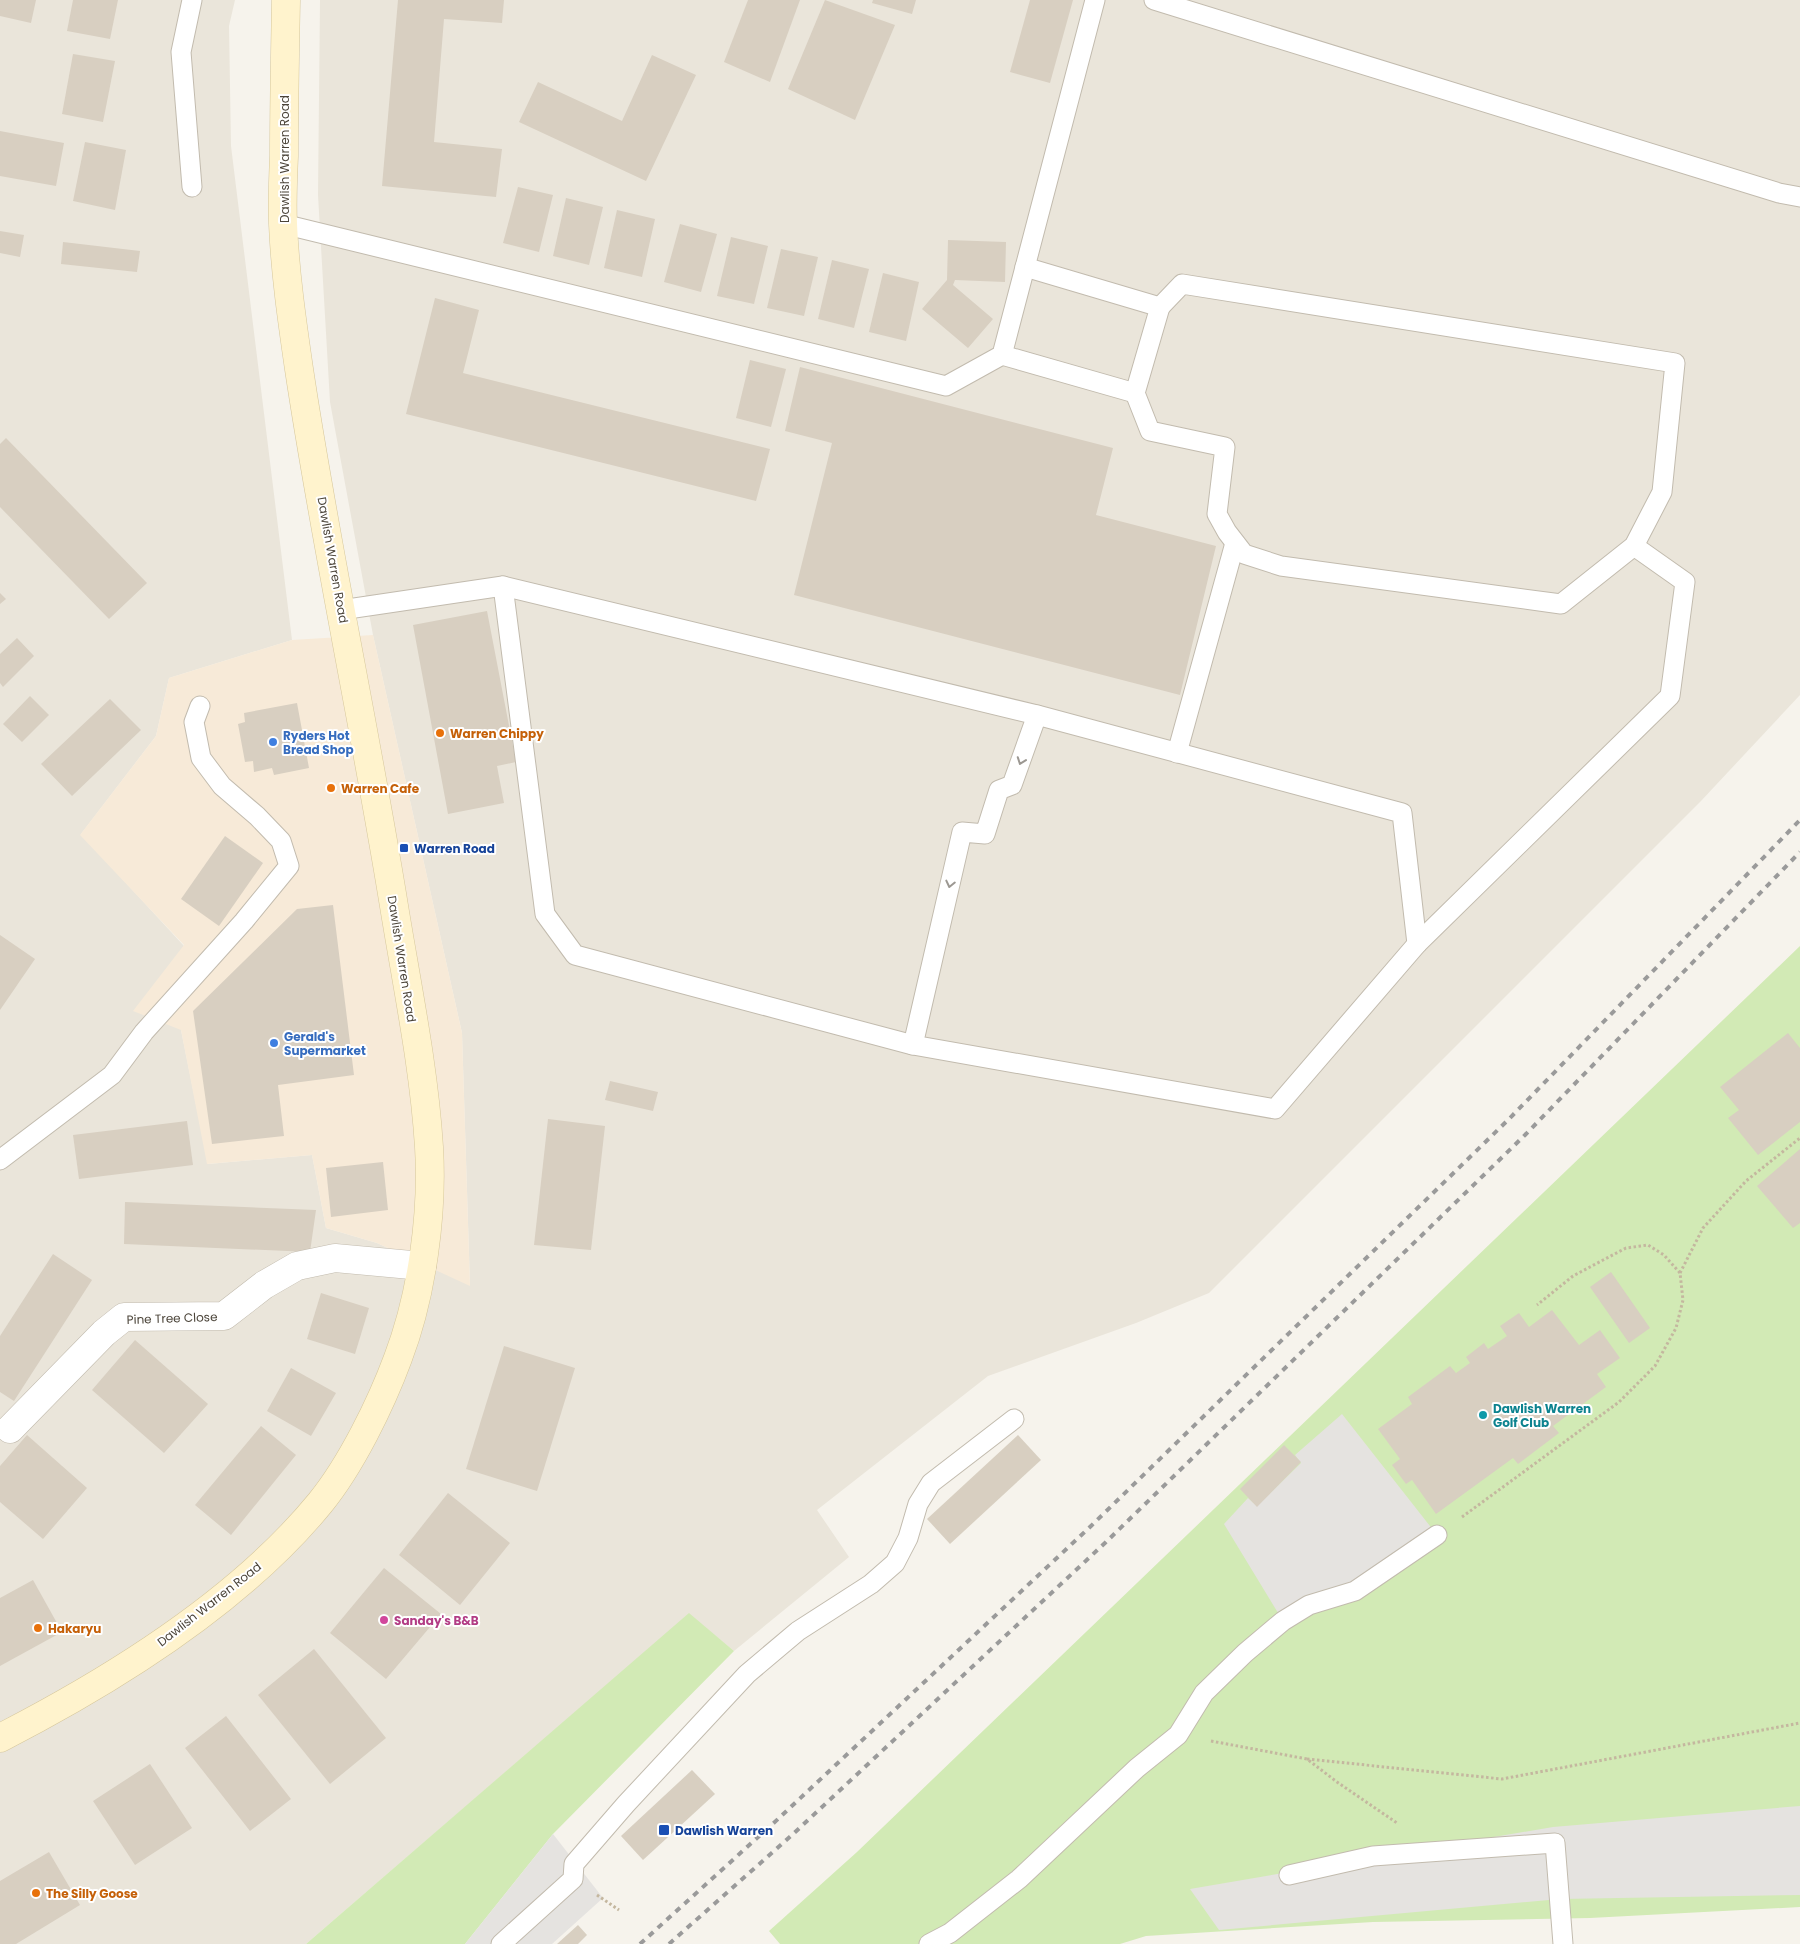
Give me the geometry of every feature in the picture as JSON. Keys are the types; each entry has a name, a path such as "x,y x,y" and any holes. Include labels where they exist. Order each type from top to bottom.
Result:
{"street":[{"name":"Dawlish Warren Road","path":"0,1738 112,1675 182,1628 247,1578 321,1502 350,1459 398,1359 413,1312 422,1266 427,1210 429,1152 424,1093 382,832 300,373 283,224 286,0"},
{"name":"Pine Tree Close","path":"10,1429 104,1333 124,1317 224,1316 264,1285 297,1266 335,1258 422,1266"}],"lane":[{"path":"192,0 180,52 192,187"},
{"path":"1002,355 1095,0"},
{"path":"1154,0 1779,193 1800,197"},
{"path":"283,224 946,386 1002,355 1135,392"},
{"path":"1025,267 1160,307"},
{"path":"1182,284 1675,363 1662,492 1634,546 1561,604 1281,566 1244,554 1217,514 1225,447 1150,431 1135,392 1160,307 1182,284"},
{"path":"1177,752 1236,542"},
{"path":"503,586 545,914 575,955 913,1045 1275,1109 1417,944 1670,696 1686,582 1634,546"},
{"path":"341,610 503,586 1037,715 1402,813 1417,944"},
{"path":"0,1160 112,1075 144,1032 238,928 289,866 281,841 257,816 222,786 201,758 194,722 200,706"},
{"path":"913,1045 962,832 985,834 999,790 1012,785 1037,715"},
{"path":"500,1944 574,1879 574,1864 626,1804 747,1674 798,1631 871,1584 895,1563 908,1538 918,1504 931,1483 1014,1419"},
{"path":"929,1944 950,1933 1019,1878 1137,1768 1178,1735 1204,1693 1245,1653 1282,1621 1309,1605 1355,1591 1437,1535"},
{"path":"1289,1875 1373,1856 1555,1843 1563,1944"}],"path":[{"path":"1437,1535 1620,1402 1655,1366 1676,1328 1683,1300 1680,1273 1703,1228 1746,1181 1800,1138"},
{"path":"1537,1305 1573,1276 1626,1248 1648,1245 1664,1255 1680,1273"},
{"path":"1178,1735 1307,1759 1502,1779 1800,1723"},
{"path":"1307,1759 1399,1824"}],"shaded area":[{"path":"0,0 235,0 229,26 231,146 292,640 169,678 156,736 81,834 184,946 181,1030 208,1164 312,1155 326,1228 377,1243 470,1285 462,1033 373,635 330,402 318,195 320,0 1800,0 1800,695 1701,801 1209,1293 1136,1323 988,1376 817,1510 849,1557 734,1651 689,1614 306,1944 0,1944"},
{"path":"373,635 462,1033 470,1286 377,1243 326,1228 312,1155 207,1164 181,1030 133,1011 184,945 80,835 156,736 169,678 292,640"},
{"path":"1342,1414 1437,1535 1283,1621 1224,1524 1248,1498 1257,1506 1301,1463 1295,1455"},
{"path":"1800,1806 1800,1895 1560,1899 1219,1930 1190,1889 1553,1827"},
{"path":"553,1834 603,1898 552,1944 465,1944"}],"green space":[{"name":"Dawlish Warren Golf Club","path":"1800,946 1800,1907 1590,1918 1373,1922 1146,1936 1120,1944 780,1944 769,1931 857,1852"},
{"path":"689,1613 734,1651 553,1834 465,1944 306,1944"}],"building":[{"path":"0,0 36,0 31,23 0,16"},
{"path":"73,0 118,0 110,39 67,31"},
{"path":"398,0 504,0 502,23 444,19 434,142 502,149 496,197 382,186"},
{"path":"748,0 800,0 770,82 724,62"},
{"path":"825,0 895,25 855,120 788,89"},
{"path":"873,0 916,0 912,14 872,3"},
{"path":"1030,0 1073,0 1050,83 1010,72"},
{"path":"73,54 115,61 103,122 62,114"},
{"path":"652,55 696,75 646,181 519,122 538,82 622,121"},
{"path":"0,131 64,143 56,186 0,176"},
{"path":"85,142 126,150 115,210 73,201"},
{"path":"518,187 553,195 539,252 503,243"},
{"path":"566,198 603,207 589,265 553,256"},
{"path":"617,210 655,219 642,277 604,268"},
{"path":"680,224 717,234 701,292 664,282"},
{"path":"0,231 24,235 20,257 0,253"},
{"path":"731,237 768,246 754,304 717,296"},
{"path":"948,240 1006,242 1005,282 955,280 953,285 993,319 968,348 922,309 947,280"},
{"path":"63,242 140,251 137,272 61,264"},
{"path":"781,249 818,257 804,316 767,308"},
{"path":"832,260 869,269 854,328 818,319"},
{"path":"883,273 919,282 906,341 869,332"},
{"path":"435,298 479,310 463,373 770,449 756,501 406,414"},
{"path":"750,360 786,369 771,427 736,418"},
{"path":"800,367 1113,448 1096,515 1216,546 1180,695 794,595 832,443 785,431"},
{"path":"6,438 147,583 109,619 0,507 0,444"},
{"path":"0,593 6,599 0,604"},
{"path":"487,611 516,762 497,766 504,803 448,814 413,625"},
{"path":"17,638 34,656 3,687 0,683 0,654"},
{"path":"30,696 49,715 22,742 3,724"},
{"path":"110,699 141,730 72,796 41,764"},
{"name":"Ryders Hot Bread Shop","path":"297,703 309,768 274,775 272,768 254,772 253,761 245,762 238,724 245,722 244,713"},
{"path":"225,836 263,863 219,926 181,899"},
{"name":"Gerald's Supermarket","path":"333,905 354,1075 278,1085 284,1136 212,1144 193,1011 297,909"},
{"path":"0,935 35,959 0,1010"},
{"path":"1788,1033 1800,1048 1800,1122 1758,1155 1728,1118 1739,1110 1720,1087"},
{"path":"610,1081 658,1092 653,1111 605,1100"},
{"path":"548,1119 605,1126 591,1250 534,1245"},
{"path":"187,1121 193,1165 79,1179 73,1135"},
{"path":"1800,1149 1800,1223 1793,1228 1757,1186"},
{"path":"383,1162 388,1210 331,1217 326,1168"},
{"path":"125,1202 316,1210 310,1252 124,1244"},
{"path":"53,1254 92,1280 14,1401 0,1392 0,1336"},
{"path":"1611,1272 1650,1328 1629,1343 1590,1287"},
{"path":"321,1293 369,1308 355,1354 307,1339"},
{"name":"Dawlish Warren Golf Club","path":"1552,1310 1579,1345 1600,1330 1620,1358 1597,1374 1606,1387 1553,1426 1559,1433 1518,1464 1513,1458 1436,1514 1412,1480 1406,1484 1392,1465 1400,1459 1378,1429 1412,1404 1408,1397 1450,1366 1456,1373 1470,1363 1466,1357 1484,1343 1488,1349 1507,1336 1500,1326 1519,1313 1529,1327"},
{"path":"135,1340 208,1404 164,1453 92,1390"},
{"path":"504,1346 575,1368 537,1491 466,1469"},
{"path":"291,1368 336,1393 311,1436 267,1411"},
{"path":"261,1426 296,1455 231,1535 195,1505"},
{"path":"27,1435 87,1488 43,1539 0,1502 0,1466"},
{"path":"1018,1435 1041,1460 950,1544 927,1519"},
{"path":"1284,1445 1301,1462 1257,1507 1240,1489"},
{"path":"448,1493 510,1543 460,1605 399,1555"},
{"path":"384,1568 441,1614 386,1679 330,1633"},
{"path":"33,1580 62,1632 0,1666 0,1598"},
{"path":"314,1649 386,1738 330,1784 258,1695"},
{"path":"226,1716 291,1799 250,1831 185,1748"},
{"path":"150,1764 192,1828 135,1865 93,1801"},
{"path":"692,1770 715,1794 643,1860 621,1836"},
{"name":"The Silly Goose","path":"49,1852 80,1905 16,1944 0,1944 0,1881"},
{"path":"578,1925 587,1935 578,1944 557,1944"}],"railway":[{"path":"640,1944 778,1819 1091,1526 1509,1119 1800,820"},
{"path":"669,1944 792,1835 1106,1542 1525,1135 1800,852"}],"place":[{"name":"Warren Chippy","path":"440,733"},
{"name":"Ryders Hot Bread Shop","path":"273,742"},
{"name":"Warren Cafe","path":"331,788"},
{"name":"Warren Road","path":"404,848"},
{"name":"Gerald's Supermarket","path":"274,1043"},
{"name":"Dawlish Warren Golf Club","path":"1483,1415"},
{"name":"Sanday's B&B","path":"384,1620"},
{"name":"Hakaryu","path":"38,1628"},
{"name":"Dawlish Warren","path":"664,1830"},
{"name":"The Silly Goose","path":"36,1893"}]}
